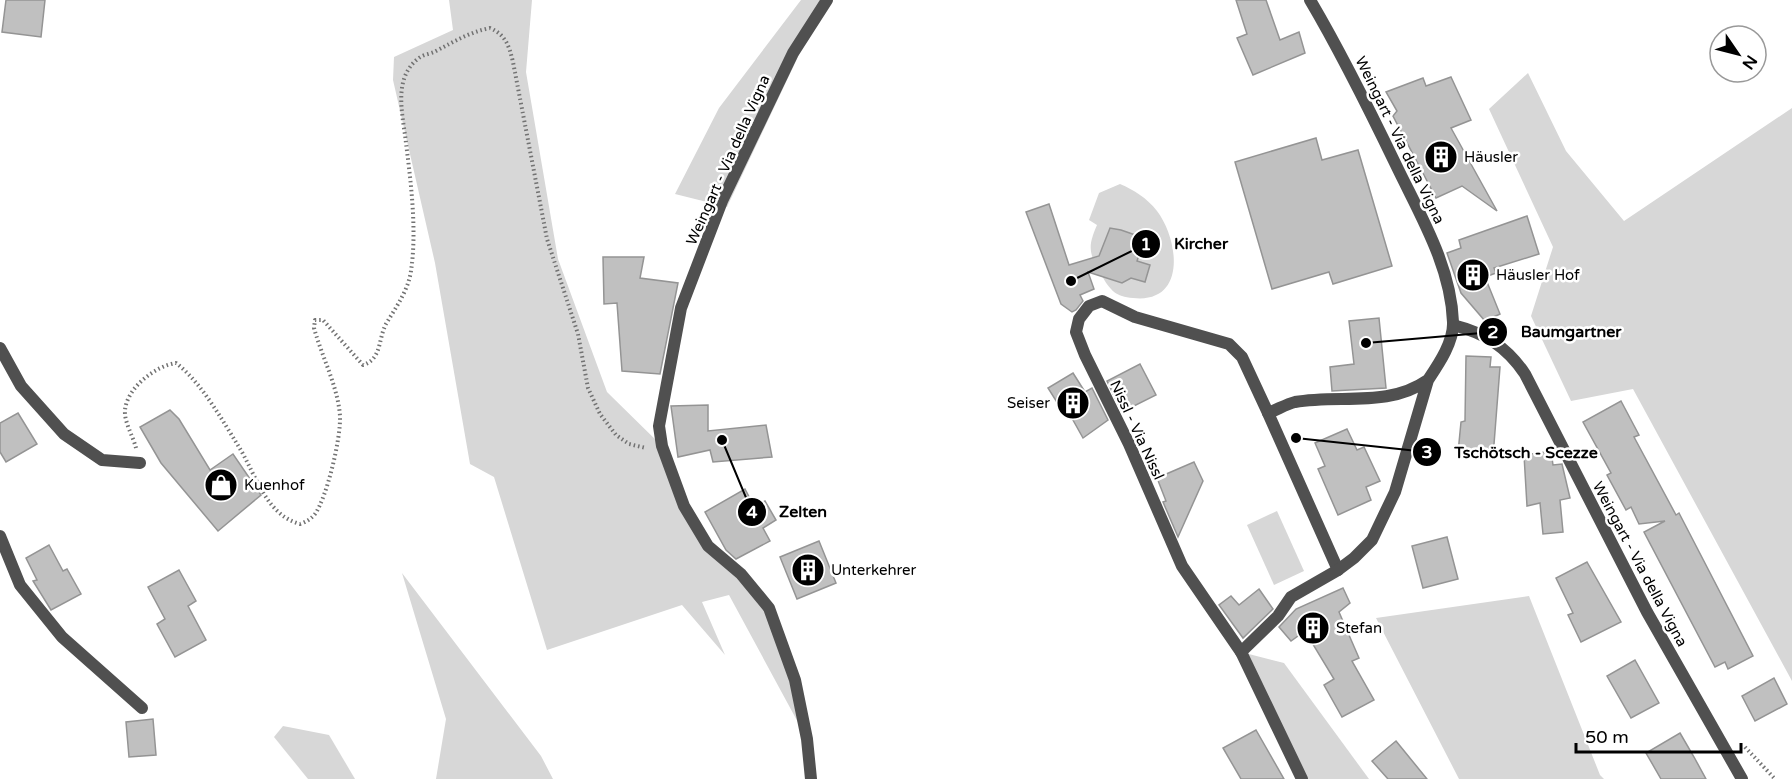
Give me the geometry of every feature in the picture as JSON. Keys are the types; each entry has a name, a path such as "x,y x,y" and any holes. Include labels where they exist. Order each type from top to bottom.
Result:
{"street":[{"name":"Weingart - Via della Vigna","path":"811,779 807,740 795,680 769,609 741,574 708,546 684,506 662,446 661,406 668,383 681,308 722,201 793,53 827,0"},
{"name":"Weingart - Via della Vigna","path":"1310,0 1341,52 1438,251 1450,297 1453,325 1473,330 1492,340 1512,355 1526,374 1647,612 1742,779"},
{"name":"Nissl - Via Nissl","path":"1241,652 1182,566 1129,444 1084,355 1076,332 1079,320 1089,306 1102,300 1136,317 1229,344 1242,357 1338,570"},
{"path":"1302,779 1241,652 1278,616 1291,597 1338,570 1372,540 1384,518 1428,380 1441,358 1453,325"},
{"path":"0,348 21,387 64,434 102,460 140,463"},
{"path":"1268,413 1293,402 1394,397 1412,392 1428,380"},
{"path":"0,536 20,585 62,637 142,708"}],"path":[{"path":"140,463 125,409 132,392 151,374 166,364 176,363 186,371 215,411 277,511 289,521 300,524 316,513 323,496 337,442 340,417 335,391 314,328 315,320 318,317 323,320 363,365 370,362 377,354 385,326 405,291 411,272 411,211 401,107 402,86 410,69 420,57 453,40 490,28 500,33 508,42 547,239 578,334 588,388 600,414 616,435 629,444 641,448 662,446"}],"shaded area":[{"path":"449,0 532,0 526,72 558,259 607,392 662,446 708,546 769,608 807,739 729,595 702,602 725,655 682,605 547,650 494,477 470,464 435,263 393,80 394,57 453,30"},
{"path":"801,0 833,0 805,42 727,207 675,194 719,108"},
{"path":"1528,73 1566,151 1624,221 1792,108 1792,681 1633,389 1571,401 1531,316 1553,247 1489,109"},
{"path":"1120,184 1140,195 1153,206 1170,238 1174,268 1170,281 1163,291 1150,297 1133,298 1114,292 1105,281 1092,256 1091,245 1097,225 1089,220 1099,193"},
{"path":"1277,511 1304,571 1274,585 1247,525"},
{"path":"402,573 541,756 553,779 436,779 446,719"},
{"path":"1529,596 1600,775 1604,779 1459,779 1376,618"},
{"path":"1241,652 1284,663 1369,779 1302,779"},
{"path":"283,726 329,735 355,779 308,779 274,737"}],"building":[{"path":"6,0 45,0 41,37 2,32"},
{"path":"1236,0 1266,0 1280,40 1299,32 1305,53 1253,75 1237,38 1247,34"},
{"name":"Häusler","path":"1451,77 1471,120 1451,128 1497,211 1462,186 1436,198 1393,116 1397,111 1386,92 1423,78 1426,86"},
{"path":"1316,138 1322,160 1358,150 1392,266 1333,284 1329,272 1272,289 1235,162"},
{"path":"1049,204 1069,265 1099,256 1110,228 1121,230 1144,238 1137,261 1150,265 1145,282 1131,278 1122,283 1088,272 1094,289 1080,295 1083,301 1072,312 1061,304 1026,212"},
{"path":"1527,216 1539,254 1494,268 1496,273 1485,277 1500,314 1485,321 1461,293 1447,253 1461,248 1459,240"},
{"path":"603,257 644,257 640,278 678,283 660,374 622,371 617,303 604,304"},
{"path":"1379,318 1386,388 1332,391 1330,367 1354,364 1349,321"},
{"path":"1466,356 1491,357 1490,367 1500,367 1493,457 1469,458 1468,453 1458,453 1461,422 1465,421"},
{"path":"1140,364 1156,395 1122,412 1107,381"},
{"name":"Seiser","path":"1073,373 1085,392 1092,388 1108,420 1083,438 1069,413 1065,415 1048,388"},
{"path":"1621,401 1639,435 1634,437 1676,515 1679,513 1753,656 1728,669 1725,662 1715,667 1644,532 1665,521 1639,524 1631,507 1626,510 1607,475 1611,473 1583,422"},
{"path":"708,405 708,431 766,425 772,457 713,462 710,450 678,457 671,406"},
{"path":"170,410 179,419 210,470 233,454 261,495 218,531 161,463 140,427"},
{"path":"18,413 37,444 6,462 0,452 0,423"},
{"path":"1347,429 1357,450 1364,447 1380,481 1366,487 1371,500 1338,515 1318,469 1325,466 1315,443"},
{"path":"1551,451 1553,465 1562,464 1570,498 1560,500 1563,532 1543,534 1540,503 1527,506 1524,455"},
{"path":"1194,462 1203,481 1178,537 1163,502 1166,501 1157,478"},
{"path":"745,489 754,506 765,501 776,520 763,528 770,541 736,559 726,550 705,512"},
{"path":"1447,537 1458,579 1423,588 1412,546"},
{"name":"Unterkehrer","path":"819,541 836,583 797,599 780,557"},
{"path":"49,545 63,571 67,569 81,594 51,610 33,581 37,580 26,558"},
{"path":"1587,562 1621,622 1581,642 1568,615 1573,613 1556,578"},
{"path":"179,570 196,601 188,606 206,640 175,657 157,624 165,619 148,587"},
{"name":"Stefan","path":"1343,588 1350,603 1339,612 1359,658 1352,661 1374,700 1342,717 1324,685 1334,679 1305,631 1291,641 1279,627 1296,609"},
{"path":"1259,589 1273,609 1243,638 1219,605 1231,596 1239,605"},
{"path":"1635,660 1659,703 1631,718 1607,676"},
{"path":"1774,678 1787,704 1755,721 1742,696"},
{"path":"153,719 156,755 129,757 126,722"},
{"path":"1256,730 1284,779 1241,779 1223,748"},
{"path":"1680,733 1706,779 1661,779 1646,753"},
{"path":"1396,741 1427,779 1388,779 1372,761"}],"place":[{"name":"Häusler","path":"1441,157"},
{"name":"Häusler Hof","path":"1473,275"},
{"name":"Kircher","path":"1071,281"},
{"name":"Baumgartner","path":"1366,343"},
{"name":"Seiser","path":"1073,403"},
{"name":"Tschötsch - Scezze","path":"1296,438"},
{"name":"Zelten","path":"722,440"},
{"name":"Kuenhof","path":"221,485"},
{"name":"Unterkehrer","path":"808,570"},
{"name":"Stefan","path":"1313,628"}]}
